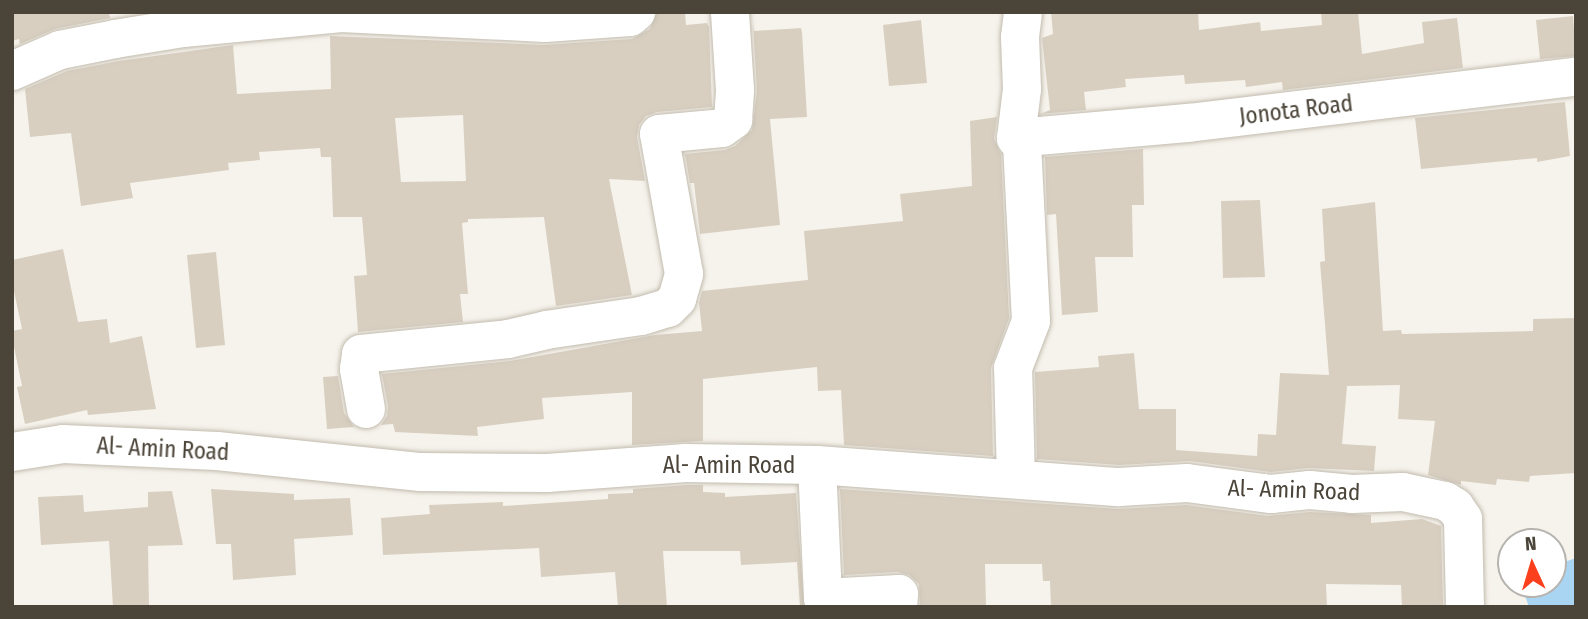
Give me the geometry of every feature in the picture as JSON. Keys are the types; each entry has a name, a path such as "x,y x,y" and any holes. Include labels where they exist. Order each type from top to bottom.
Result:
{"street":[{"path":"12,71 60,50 115,39 183,28 341,13 545,23 629,17 636,12"},
{"path":"366,409 359,369 361,354 508,339 546,330 640,316 667,308 677,299 684,274 668,197 659,134 722,128 733,120 735,90 730,12"},
{"path":"1016,479 1013,368 1031,321 1022,145 1016,138 1022,89 1020,37 1023,12"},
{"name":"Jonota Road","path":"1016,138 1188,123 1576,77"},
{"name":"Al- Amin Road","path":"12,452 63,444 203,450 421,472 547,473 686,463 817,465 1119,487 1187,483 1271,494 1310,490 1352,494 1404,492 1445,501 1455,507 1463,519 1465,607"},
{"path":"817,465 823,598 899,594 898,607"}],"water":[{"path":"1576,558 1576,607 1529,607 1526,598 1567,598 1567,561"}],"building":[{"path":"12,12 109,12 110,18 55,29 20,44 19,39 12,41"},
{"path":"657,12 685,12 686,25 707,23 712,107 657,112 646,116 639,125 637,137 645,181 609,179 632,295 556,306 544,217 468,219 468,222 462,223 468,294 460,294 463,322 358,332 354,276 367,275 362,217 333,217 331,157 321,157 320,148 259,152 260,160 228,163 229,170 130,183 133,198 81,206 71,133 30,137 25,89 67,71 119,61 233,45 237,94 331,89 330,36 544,45 632,39 650,29","holes":["463,115 466,181 401,182 395,118"]},
{"path":"1051,12 1198,12 1199,30 1260,22 1261,31 1322,25 1321,12 1358,12 1362,54 1424,43 1422,22 1457,18 1463,68 1283,90 1282,82 1246,87 1245,80 1185,84 1184,75 1125,79 1126,87 1084,92 1086,110 1041,114 1050,110 1042,38 1053,34"},
{"path":"1573,16 1576,56 1540,59 1536,20"},
{"path":"921,20 927,83 889,86 883,25"},
{"path":"753,24 754,31 801,28 802,32 807,117 770,119 780,225 700,234 694,183 690,183 685,154 725,150 735,146 752,130 757,91"},
{"path":"1565,102 1570,156 1537,162 1537,158 1421,169 1415,118"},
{"path":"997,117 994,139 1001,154 1009,318 991,368 993,456 844,445 841,390 818,391 817,367 703,379 703,441 632,445 632,392 542,398 544,419 477,427 478,436 395,432 393,424 381,425 387,416 388,406 382,374 510,361 655,335 702,331 699,303 702,291 808,280 804,231 903,221 900,194 972,186 970,121"},
{"path":"1143,149 1144,205 1132,205 1133,257 1095,257 1098,312 1062,315 1056,214 1047,215 1045,157"},
{"path":"1260,200 1265,277 1223,278 1221,201"},
{"path":"1375,202 1383,331 1401,330 1402,334 1533,331 1533,319 1576,318 1576,473 1530,476 1529,482 1497,479 1496,485 1461,481 1461,485 1428,475 1435,421 1398,419 1400,385 1347,386 1342,444 1376,446 1374,471 1308,468 1271,472 1190,461 1119,465 1037,459 1035,372 1099,367 1098,356 1134,353 1139,409 1176,409 1176,450 1257,456 1258,434 1276,435 1280,373 1329,375 1320,262 1325,261 1322,209"},
{"path":"63,249 78,322 107,319 110,343 142,336 156,409 88,415 87,410 25,424 17,387 22,386 12,337 12,331 22,329 12,282 12,260"},
{"path":"216,252 225,345 196,348 187,255"},
{"path":"338,376 344,413 354,427 327,429 323,377"},
{"path":"703,485 703,492 725,493 725,497 796,493 804,607 800,607 797,562 741,565 740,551 663,551 667,607 618,607 615,572 541,577 539,548 383,555 381,518 430,514 429,505 503,502 503,506 608,499 608,494 633,493 633,489"},
{"path":"211,489 294,494 294,500 350,498 353,535 294,539 296,575 233,580 231,544 216,544"},
{"path":"840,489 1118,509 1186,505 1268,516 1310,512 1371,515 1371,523 1422,519 1441,526 1443,607 1402,607 1401,585 1326,584 1327,607 1051,607 1050,581 1043,581 1042,564 985,564 986,607 920,607 919,584 909,575 898,572 844,575"},
{"path":"172,491 183,545 148,546 149,607 113,607 109,541 41,545 38,497 83,495 84,512 148,507 148,492"}]}
